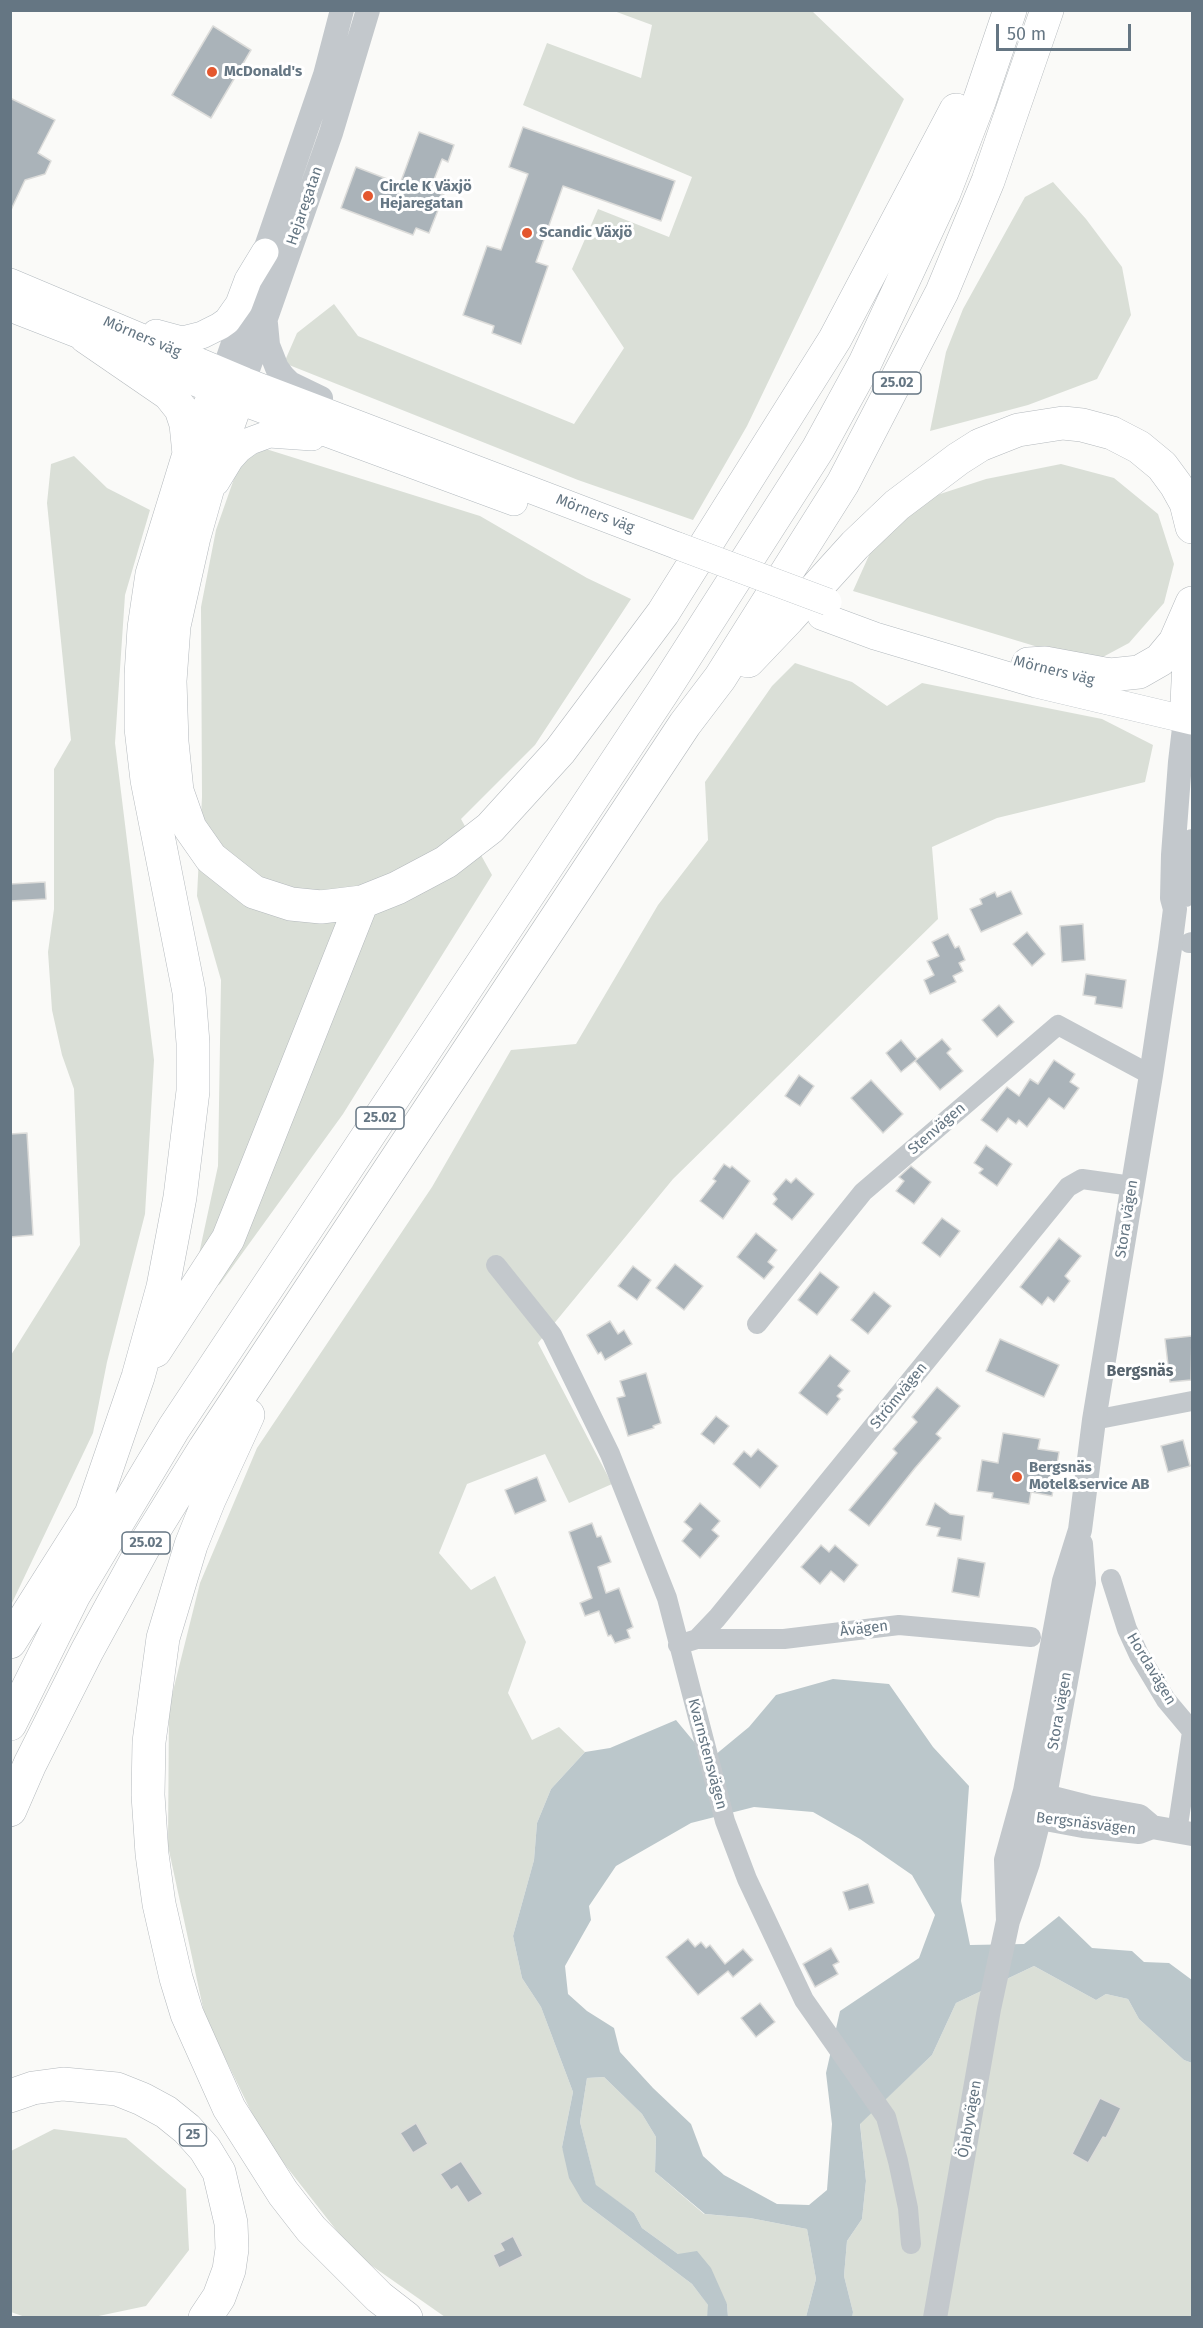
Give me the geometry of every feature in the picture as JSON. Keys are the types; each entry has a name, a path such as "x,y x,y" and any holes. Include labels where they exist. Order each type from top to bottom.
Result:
{"highway":[{"path":"231,386 216,459 183,582 174,626 171,742 177,791 190,828 211,858 255,892 291,904 321,907 362,902 397,888 446,862 490,828 560,751 663,613 834,339 1009,10"},
{"name":"25.02","path":"10,1724 74,1595 174,1428 656,703 818,449 865,363 944,193 980,99 1009,10"},
{"name":"25.02","path":"10,1810 30,1764 87,1651 146,1543 308,1292 685,724 720,678 843,483 942,292 988,182 1047,10"},
{"path":"94,329 169,394 181,409 186,424 189,454"},
{"path":"10,1642 91,1514 138,1377 163,1287 172,1242 194,1091 193,1043 189,992 147,780 141,728 144,628 152,574 163,531 189,454 231,386"},
{"path":"685,724 788,619 855,545 897,505 980,445 1027,429 1063,423 1097,428 1139,447 1162,466 1186,503 1192,527"},
{"path":"1028,664 1045,663 1110,675 1139,672 1160,660 1172,646 1192,602"},
{"path":"1189,712 1192,602"},
{"path":"138,1377 228,1239 362,902"},
{"path":"308,1292 209,1500 188,1556 163,1638 149,1742 148,1795 152,1854 159,1904 178,1987 208,2065 229,2108 283,2193 311,2229 379,2296 406,2318"},
{"name":"25","path":"10,2096 33,2088 63,2084 117,2089 166,2112 205,2149 219,2172 231,2223 232,2249 229,2270 219,2297 206,2318"}],"main road":[{"path":"94,329 113,316 165,336 182,340 202,335 220,326 233,313 248,280 265,252"},
{"name":"Mörners väg","path":"10,282 94,329 231,386 825,609 907,646 1025,681 1189,712"},
{"name":"Mörners väg","path":"10,308 94,329"},
{"path":"205,502 238,449 261,436 353,433"},
{"name":"Mörners väg","path":"825,609 1028,664 1189,712"}],"street":[{"name":"Hejaregatan","path":"231,386 265,252 325,75 342,10"},
{"name":"Hejaregatan","path":"231,386 266,322 331,133 368,10"},
{"path":"266,322 268,345 277,368 300,389 353,411 353,433"},
{"name":"Stora vägen","path":"1032,1805 1064,1581 1080,1530 1094,1420 1152,1075 1175,909 1172,898 1173,855 1179,762 1189,712"},
{"name":"Stora vägen","path":"1175,909 1184,900 1192,841"},
{"name":"Stenvägen","path":"757,1324 863,1192 1058,1025 1152,1075"},
{"name":"Strömvägen","path":"688,1642 717,1618 1068,1187 1082,1179 1132,1186"},
{"name":"Kvarnstensvägen","path":"496,1265 552,1335 610,1454 667,1598 688,1642 708,1757 725,1821 747,1879 804,2000 886,2117 906,2199 910,2244"},
{"path":"1094,1420 1192,1401"},
{"name":"Hordavägen","path":"1111,1579 1127,1629 1139,1655 1166,1700 1191,1725 1185,1833"},
{"name":"Åvägen","path":"688,1642 784,1639 899,1625 1031,1637"},
{"name":"Bergsnäsvägen","path":"1032,1805 1138,1832 1152,1827 1185,1833"},
{"name":"Öjabyvägen","path":"935,2318 989,2009 1008,1921 1028,1863 1032,1805"}],"shaded area":[{"path":"614,11 812,11 904,99 747,426 693,520 578,480 284,363 297,333 334,304 358,336 574,424 624,348 572,269 598,209 669,237 692,177 523,105 547,43 641,78 652,25"},
{"path":"1053,182 1086,219 1122,267 1131,315 1097,379 1028,405 930,431 946,352 963,309 1025,197"},
{"path":"266,449 480,516 587,578 631,599 535,745 461,819 492,875 343,1114 220,1284 188,1305 218,1166 221,980 197,896 202,797 201,607 216,530 236,473 241,461"},
{"path":"74,456 107,488 150,510 125,595 115,743 154,1060 145,1214 107,1362 93,1433 11,1605 11,1355 80,1245 74,1089 62,1055 52,1010 48,952 54,909 54,769 71,740 47,503 51,464"},
{"path":"1061,464 1114,478 1158,514 1174,564 1164,603 1129,643 1101,658 1038,647 853,591 875,542 934,496 986,479"},
{"path":"795,663 852,682 887,706 922,683 1102,719 1153,745 1145,782 997,818 932,847 938,919 673,1179 538,1343 612,1484 569,1503 545,1454 467,1484 439,1553 471,1590 495,1576 526,1642 508,1693 532,1740 559,1727 585,1752 551,1789 537,1823 534,1860 513,1936 522,1978 541,2007 573,2092 562,2147 583,2202 692,2284 709,2306 707,2317 445,2317 355,2254 264,2138 205,2017 168,1846 169,1707 200,1583 257,1448 432,1187 511,1050 576,1044 658,905 708,840 705,782 772,686"},
{"path":"833,1679 889,1684 933,1747 969,1786 961,1901 970,1945 1024,1944 1059,1916 1092,1948 1132,1951 1144,1962 1169,1963 1192,1980 1192,2063 1184,2060 1139,2019 1128,1999 1106,1994 1096,2000 1034,1966 956,2003 932,2055 860,2124 866,2181 862,2219 847,2241 844,2276 853,2312 852,2318 806,2317 816,2279 807,2229 750,2218 705,2214 655,2172 656,2137 642,2114 604,2077 587,2078 580,2122 596,2185 634,2213 642,2228 678,2254 697,2251 711,2268 727,2304 728,2317 707,2317 708,2305 692,2284 583,2202 569,2178 562,2147 573,2092 541,2007 522,1978 513,1936 534,1860 537,1823 551,1789 585,1752 610,1748 676,1720 709,1760 749,1727 776,1695","holes":["754,1807 813,1812 860,1839 912,1875 935,1915 919,1958 840,2011 826,2073 832,2124 827,2190 809,2205 777,2204 724,2175 703,2156 691,2124 620,2052 614,2028 587,2011 568,1994 565,1966 591,1920 589,1906 616,1866 691,1823"]},
{"path":"1034,1966 1096,2000 1106,1994 1128,1999 1139,2019 1184,2060 1192,2063 1192,2317 852,2317 853,2312 844,2276 847,2241 862,2219 866,2181 860,2123 932,2055 956,2003"},
{"path":"604,2077 642,2114 656,2137 655,2172 704,2214 750,2218 807,2229 816,2279 806,2317 728,2317 727,2304 678,2254 642,2228 634,2213 596,2186 580,2122 587,2078"},
{"path":"54,2129 126,2138 186,2189 189,2250 146,2306 89,2318 25,2317 11,2312 11,2151"}],"building":[{"name":"McDonald's","path":"213,26 251,50 211,118 172,95"},
{"path":"10,98 55,120 38,153 51,161 45,174 25,180 10,212"},
{"name":"Scandic Växjö","path":"523,127 675,181 661,221 563,186 536,262 548,266 521,344 492,333 494,326 463,315 487,246 501,250 528,174 509,167"},
{"path":"419,132 454,145 448,162 442,159 430,190 444,195 429,233 416,228 413,235 341,208 356,167 400,184"},
{"path":"45,882 46,899 10,901 10,884"},
{"path":"1011,891 1022,914 981,932 970,909 982,904 980,899 995,892 997,897"},
{"path":"1083,924 1085,960 1062,962 1060,926"},
{"path":"1027,932 1045,954 1032,966 1013,944"},
{"path":"948,934 955,948 959,946 965,960 959,963 963,971 953,976 956,982 930,994 924,980 934,975 927,961 939,956 932,942"},
{"path":"1086,974 1126,980 1122,1008 1095,1004 1096,997 1083,995"},
{"path":"999,1005 1014,1022 997,1037 982,1020"},
{"path":"942,1039 951,1049 947,1053 963,1071 940,1090 915,1061"},
{"path":"901,1040 917,1059 901,1072 886,1053"},
{"path":"1054,1060 1075,1074 1070,1082 1079,1088 1064,1109 1049,1098 1027,1127 1019,1120 1016,1124 1008,1118 997,1132 981,1120 1007,1087 1019,1096 1030,1079 1038,1084"},
{"path":"799,1075 814,1086 800,1106 785,1096"},
{"path":"871,1080 903,1114 883,1133 851,1098"},
{"path":"27,1133 33,1235 10,1237 10,1134"},
{"path":"986,1145 1012,1164 997,1186 979,1173 983,1169 974,1163"},
{"path":"724,1164 730,1168 732,1166 750,1181 723,1219 700,1201 716,1181 713,1179"},
{"path":"911,1166 931,1182 914,1204 896,1191 904,1181 899,1177"},
{"path":"796,1178 814,1194 792,1220 773,1204 777,1199 773,1194 786,1179 791,1183"},
{"path":"942,1218 960,1231 940,1257 922,1243"},
{"path":"756,1233 777,1250 768,1262 774,1267 764,1279 737,1257"},
{"path":"1059,1238 1081,1256 1065,1276 1070,1281 1054,1302 1048,1297 1042,1305 1020,1287"},
{"path":"675,1264 703,1286 684,1310 656,1288"},
{"path":"633,1266 651,1280 637,1300 618,1286"},
{"path":"820,1272 839,1287 817,1315 798,1300"},
{"path":"874,1292 891,1306 868,1334 851,1320"},
{"path":"610,1321 618,1334 624,1330 632,1344 605,1360 601,1352 598,1354 587,1335"},
{"path":"1192,1336 1191,1380 1170,1382 1165,1339"},
{"path":"1000,1339 1059,1365 1044,1397 986,1371"},
{"path":"830,1355 850,1371 838,1386 843,1390 837,1396 840,1399 827,1415 799,1393"},
{"path":"646,1373 661,1423 653,1426 654,1428 628,1436 617,1398 625,1396 620,1381"},
{"path":"937,1387 960,1406 936,1434 941,1438 869,1526 849,1510 897,1453 893,1449 917,1422 912,1417"},
{"path":"716,1416 729,1426 714,1444 701,1434"},
{"name":"Bergsnäs Motel&service AB","path":"1003,1433 1040,1439 1038,1449 1059,1452 1052,1496 1031,1492 1029,1504 992,1498 993,1493 977,1491 982,1460 998,1463"},
{"path":"1183,1440 1190,1466 1168,1472 1161,1446"},
{"path":"758,1449 778,1466 760,1488 733,1464 744,1451 751,1457"},
{"path":"537,1477 546,1501 515,1514 505,1490"},
{"path":"700,1503 720,1521 712,1530 719,1536 700,1558 682,1541 692,1529 684,1522"},
{"path":"935,1503 950,1514 964,1516 961,1540 937,1536 940,1528 926,1525"},
{"path":"592,1523 597,1537 601,1536 611,1562 598,1567 606,1593 619,1588 633,1627 627,1630 630,1638 615,1643 611,1635 608,1636 599,1611 585,1616 580,1603 592,1598 569,1532"},
{"path":"821,1545 829,1552 835,1545 858,1565 844,1582 831,1571 820,1584 801,1567"},
{"path":"958,1558 985,1563 979,1597 952,1592"},
{"path":"868,1884 874,1903 849,1910 843,1892"},
{"path":"688,1939 695,1947 701,1942 706,1948 710,1945 725,1964 743,1949 753,1960 733,1977 728,1971 698,1995 666,1957"},
{"path":"831,1948 839,1962 833,1965 838,1974 815,1987 803,1964"},
{"path":"760,2003 775,2022 756,2037 741,2018"},
{"path":"1100,2098 1121,2108 1106,2138 1103,2137 1088,2163 1072,2154"},
{"path":"416,2123 428,2144 413,2153 400,2133"},
{"path":"461,2161 483,2194 468,2203 457,2186 451,2190 440,2174"},
{"path":"513,2236 523,2256 499,2268 493,2255 504,2250 500,2243"}],"place":[{"name":"McDonald's","path":"212,72"},
{"name":"Circle K Växjö Hejaregatan","path":"368,196"},
{"name":"Scandic Växjö","path":"527,233"},
{"name":"Bergsnäs Motel&service AB","path":"1017,1477"}],"district":[{"name":"Bergsnäs","path":"1140,1372"}]}
